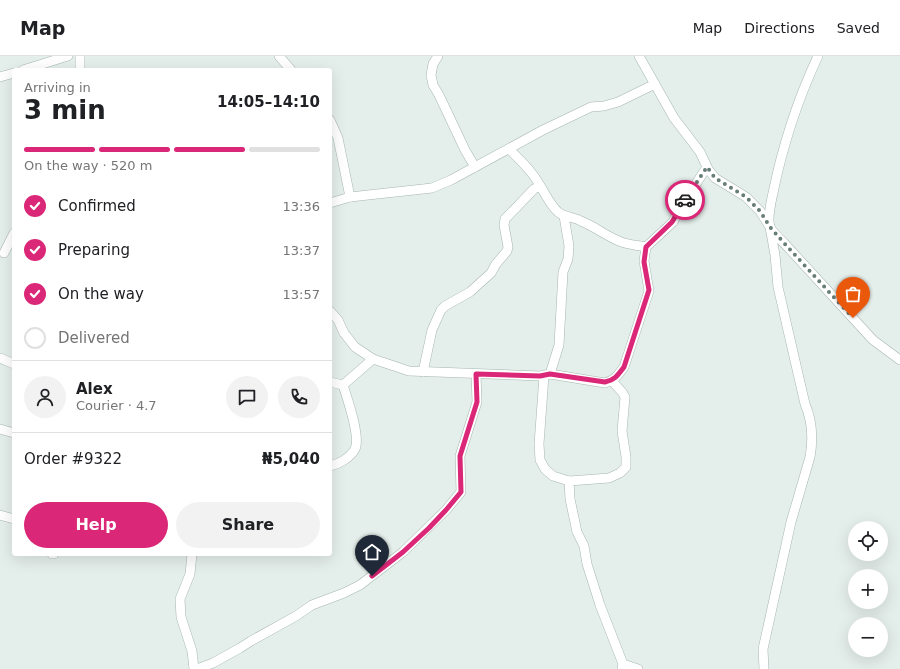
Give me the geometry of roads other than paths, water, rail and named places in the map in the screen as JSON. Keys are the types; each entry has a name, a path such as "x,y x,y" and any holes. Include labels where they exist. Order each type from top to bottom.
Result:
{"street":[{"path":"30,68 68,56"},
{"path":"80,56 80,68"},
{"path":"279,56 289,68"},
{"path":"438,56 433,64 431,74 433,85 475,167"},
{"path":"639,56 674,118 700,152 707,167 715,178 746,197 760,211 770,227 784,243 873,340 900,360"},
{"path":"764,669 764,649 791,522 812,447 808,411 805,404 778,287 775,255 770,227 770,208 781,153 787,134 818,56"},
{"path":"0,77 12,74"},
{"path":"332,202 350,197 432,188 451,180 543,130 591,107 604,106 618,102 655,84"},
{"path":"332,124 338,138 350,197"},
{"path":"509,149 536,178 554,208 564,216 573,217 584,222 617,241 629,245 646,247"},
{"path":"332,313 338,320 344,333 355,347 373,359 409,371 547,375 605,382 612,381 618,376 624,367 649,290 644,262 646,247 672,222 707,167"},
{"path":"423,372 432,330 441,310 445,306 470,292 491,273 496,264 507,251 508,247 504,225 505,219 534,189 540,186"},
{"path":"564,216 569,246 568,259 563,272 558,345 547,375 538,444 540,460 545,469 553,476 569,481 610,478 620,473 626,467 622,431 625,397 612,381"},
{"path":"12,236 2,252 12,254"},
{"path":"0,358 12,363"},
{"path":"343,385 373,359"},
{"path":"192,556 190,574 180,599 181,617 196,669 213,664 296,616 312,605 344,593 360,585 403,552 446,510 461,492 460,456 477,402 476,374"},
{"path":"332,382 343,385"},
{"path":"332,465 347,458 355,448 357,440 352,414 343,385"},
{"path":"0,429 12,432"},
{"path":"569,481 570,499 577,532 584,546 586,564 622,666 638,669"},
{"path":"0,515 12,518"}]}
